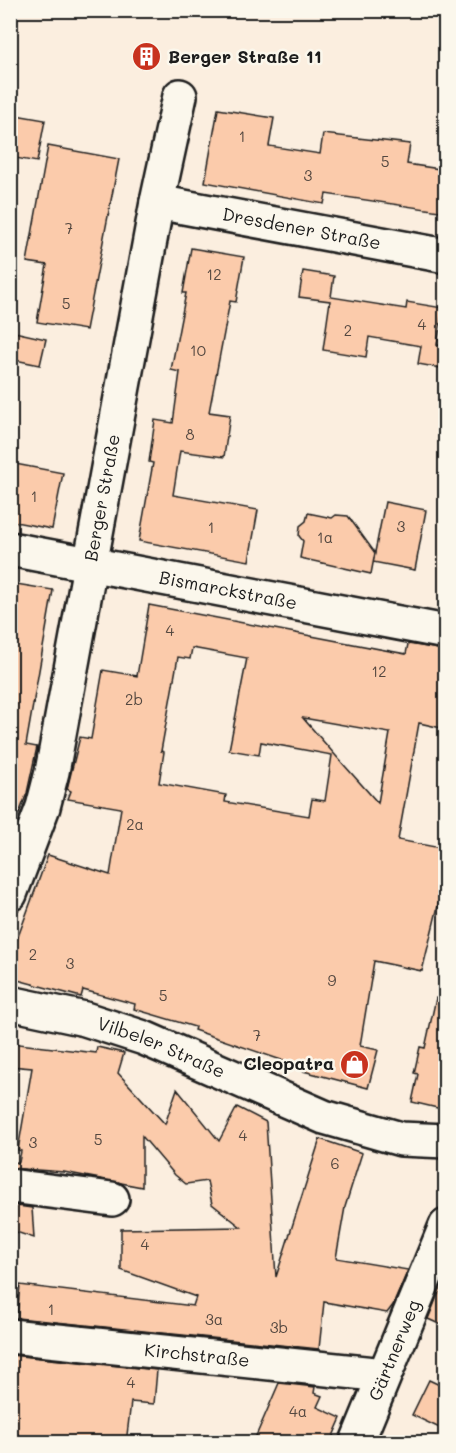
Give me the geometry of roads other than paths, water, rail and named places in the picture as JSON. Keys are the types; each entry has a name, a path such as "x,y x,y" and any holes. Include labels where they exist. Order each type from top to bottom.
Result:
{"street":[{"name":"Berger Straße","path":"10,894 48,789 157,202 180,96"},
{"name":"Dresdener Straße","path":"157,202 446,256"},
{"name":"Bismarckstraße","path":"10,549 446,632"},
{"name":"Vilbeler Straße","path":"10,1003 85,1019 144,1038 324,1117 401,1139 446,1141"},
{"path":"10,1186 112,1200"},
{"name":"Gärtnerweg","path":"357,1443 446,1226"},
{"name":"Kirchstraße","path":"10,1336 384,1375"}],"place":[{"name":"Berger Straße 11","path":"147,57"},
{"name":"Cleopatra","path":"355,1064"}]}
